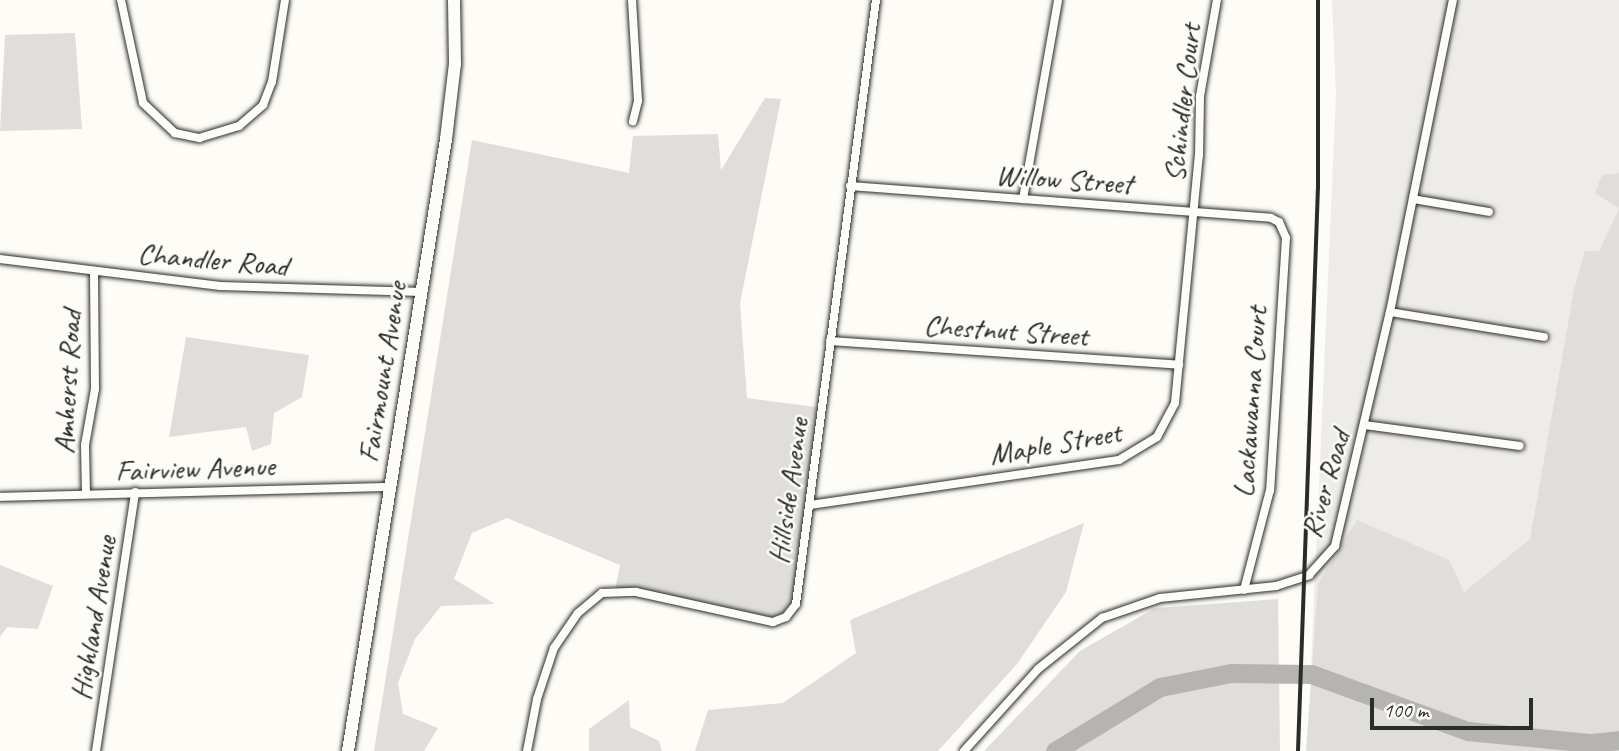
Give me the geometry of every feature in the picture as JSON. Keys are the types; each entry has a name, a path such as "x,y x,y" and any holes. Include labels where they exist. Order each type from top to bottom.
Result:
{"main road":[{"name":"Fairmount Avenue","path":"348,751 450,111 454,0"}],"street":[{"path":"121,0 143,103 175,133 199,138 239,127 263,104 272,82 285,0"},
{"path":"632,0 638,101 633,121"},
{"name":"Hillside Avenue","path":"527,751 549,661 588,601 602,593 625,590 780,621 796,604 876,0"},
{"path":"1023,199 1058,0"},
{"name":"Schindler Court","path":"1193,212 1200,96 1217,0"},
{"name":"River Road","path":"964,751 1038,669 1102,618 1160,598 1244,590 1297,580 1327,558 1341,532 1366,425 1453,0"},
{"name":"Willow Street","path":"850,186 1275,219"},
{"path":"1413,199 1489,212"},
{"name":"Maple Street","path":"810,505 1133,455 1167,426 1175,403 1193,212"},
{"name":"Lackawanna Court","path":"1244,590 1272,471 1286,238 1275,219"},
{"name":"Chandler Road","path":"0,259 94,273 220,286 422,292"},
{"name":"Amherst Road","path":"86,494 85,445 95,389 94,273"},
{"path":"1390,312 1544,337"},
{"name":"Chestnut Street","path":"830,341 1179,365"},
{"path":"1366,425 1520,446"},
{"name":"Fairview Avenue","path":"0,498 390,486"},
{"name":"Highland Avenue","path":"96,751 135,492"}],"shaded area":[{"path":"1332,0 1619,0 1619,349 1568,601 1311,668 1336,95"},
{"path":"75,33 82,129 0,131 5,35"},
{"path":"765,98 781,99 740,303 747,398 823,408 797,603 770,622 615,590 620,565 507,518 472,533 454,579 495,604 441,606 415,639 398,683 403,714 438,728 424,751 374,751 472,140 629,173 633,136 718,134 721,170"},
{"path":"1619,173 1619,208 1595,193 1602,175"},
{"path":"1619,209 1619,751 1306,751 1318,584 1357,520 1449,560 1464,592 1530,539 1574,290 1585,251 1599,251"},
{"path":"186,337 309,355 302,397 274,413 271,444 252,451 246,427 169,437"},
{"path":"1084,523 1066,592 1017,664 938,751 695,751 708,710 783,703 856,653 850,620"},
{"path":"0,565 53,586 38,629 7,627 0,637"},
{"path":"1278,599 1280,751 984,751 1080,651 1155,608"},
{"path":"629,700 630,727 659,741 662,751 589,751 589,729"}],"waterway":[{"path":"1055,751 1160,687 1231,673 1311,674 1468,731 1591,743 1619,740"}],"railway":[{"path":"1298,751 1318,188 1318,0"}]}
